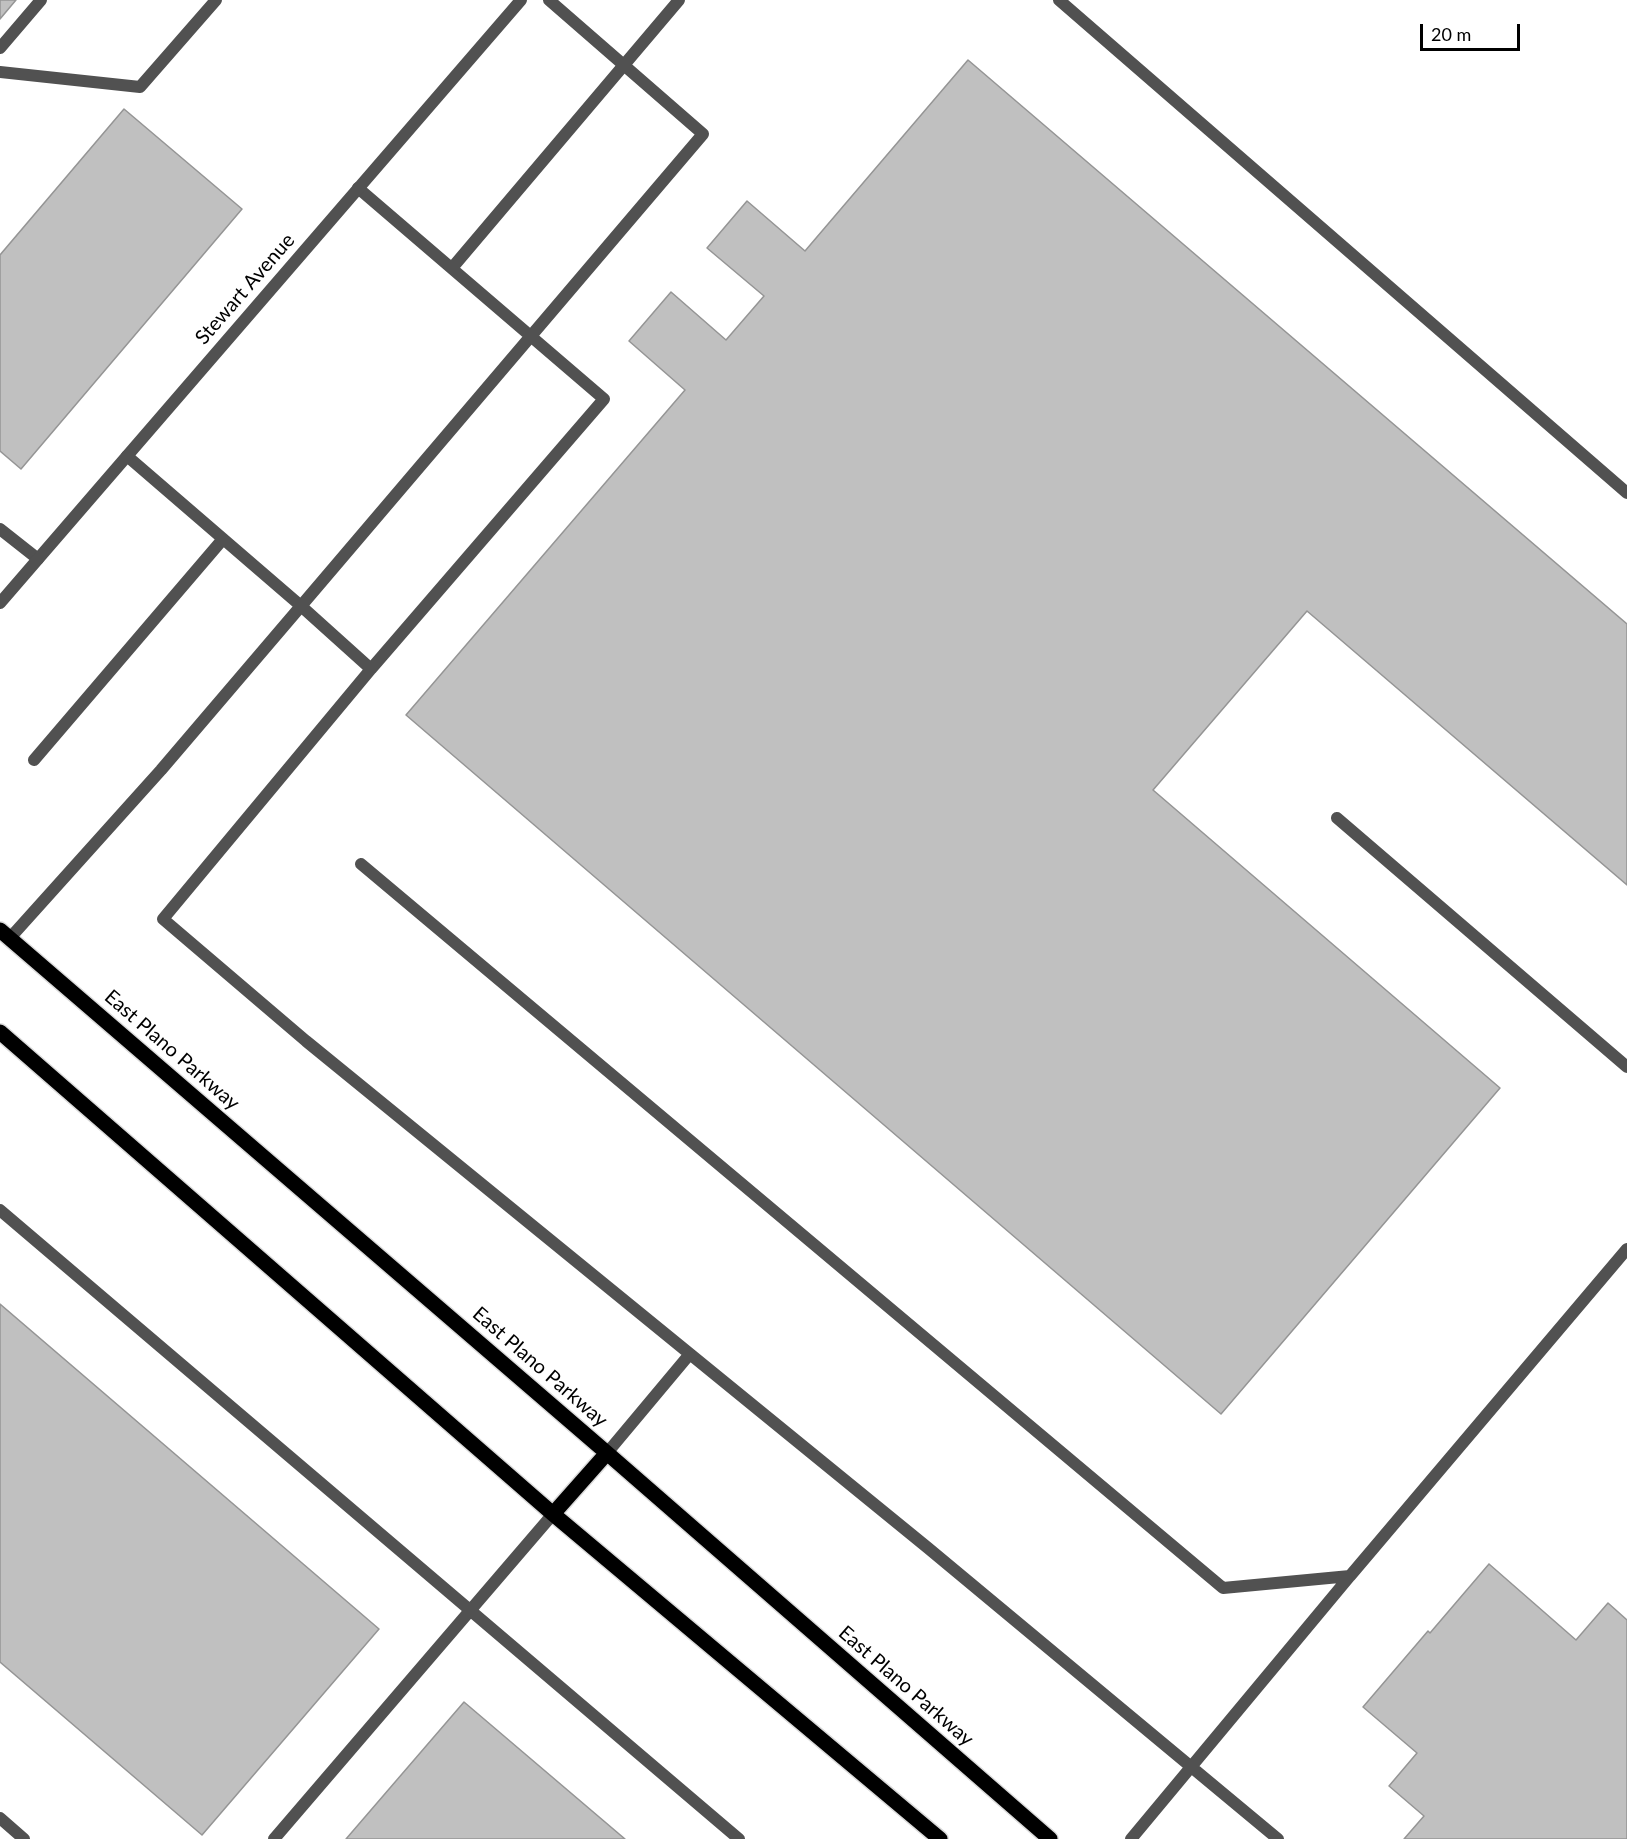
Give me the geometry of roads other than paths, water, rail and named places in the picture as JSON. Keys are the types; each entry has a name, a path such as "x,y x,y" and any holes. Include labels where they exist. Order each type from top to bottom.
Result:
{"main road":[{"name":"East Plano Parkway","path":"5,934 1050,1839"},
{"path":"0,1032 553,1514 940,1839"},
{"path":"553,1514 607,1453"}],"street":[{"path":"0,48 42,0"},
{"path":"0,72 140,87 216,0"},
{"name":"Stewart Avenue","path":"0,603 520,0"},
{"path":"5,934 161,770 703,134 549,0"},
{"path":"452,268 679,0"},
{"path":"1059,0 1627,493"},
{"path":"358,188 604,399 371,669 163,919 306,1041 928,1548 1278,1839"},
{"path":"127,456 371,669"},
{"path":"0,529 38,559"},
{"path":"34,760 224,539"},
{"path":"1337,818 1627,1068"},
{"path":"361,864 1223,1588 1350,1576"},
{"path":"0,1210 739,1839"},
{"path":"1131,1839 1627,1249"},
{"path":"607,1453 689,1355"},
{"path":"274,1839 553,1514"},
{"path":"0,1818 24,1839"}]}
